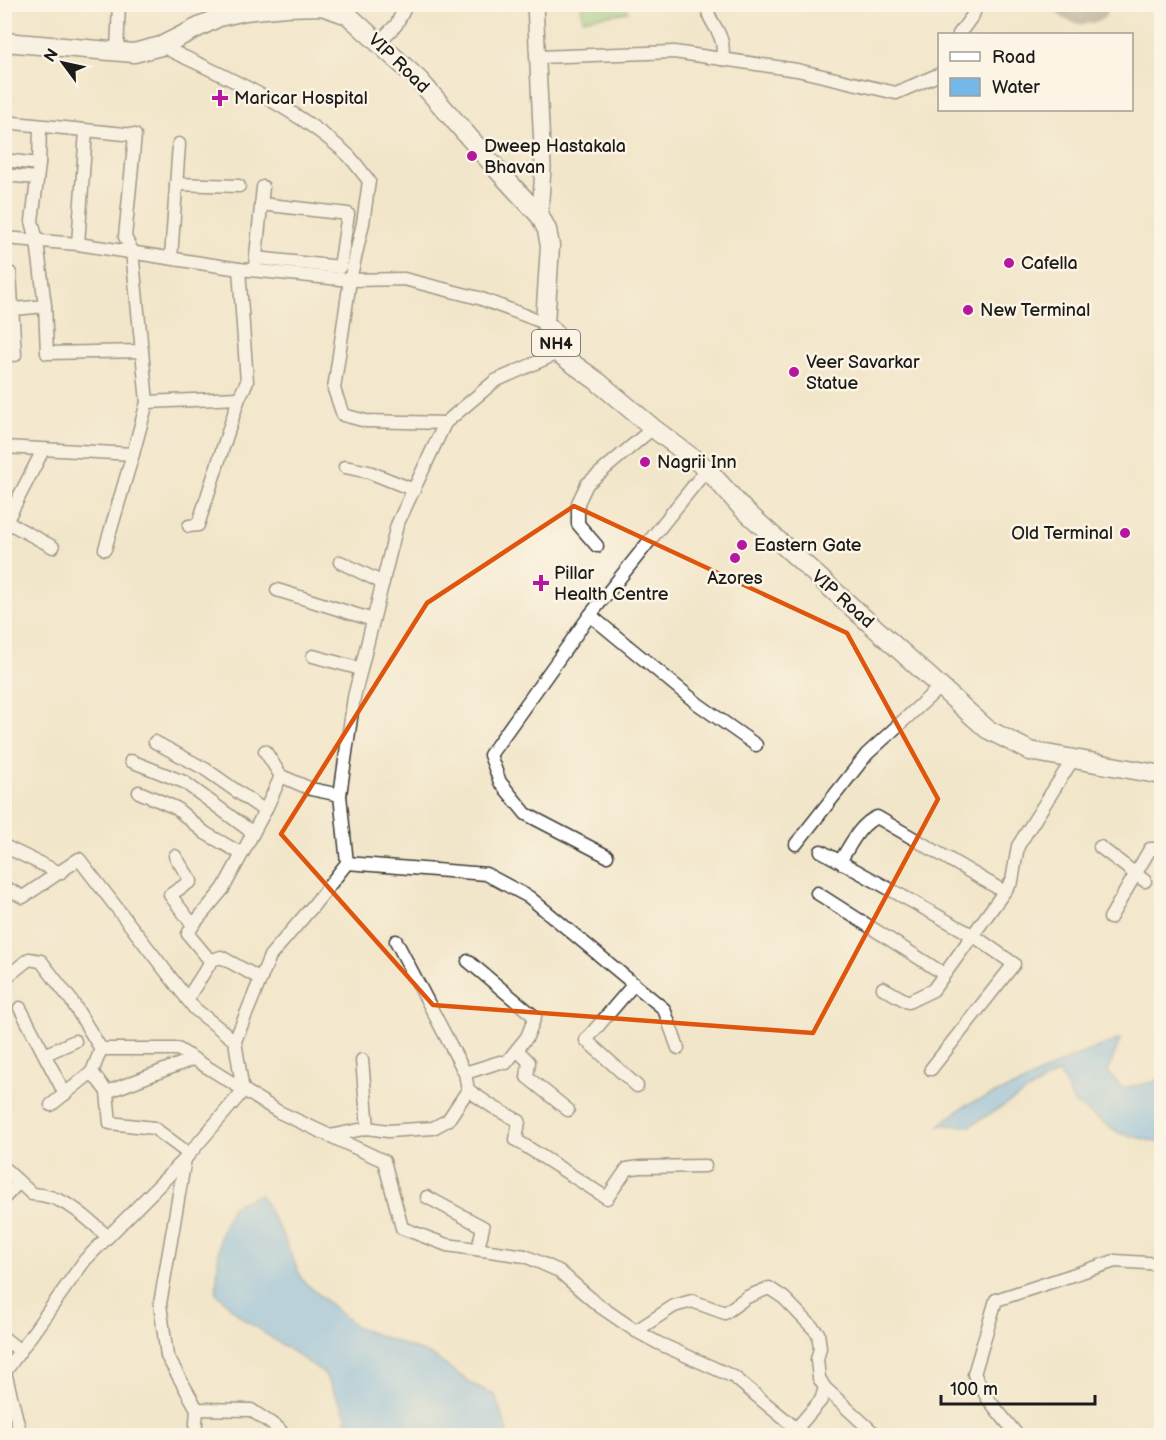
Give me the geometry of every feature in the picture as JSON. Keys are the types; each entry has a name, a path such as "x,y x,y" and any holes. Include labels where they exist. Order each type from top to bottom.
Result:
{"highway":[{"name":"VIP Road","path":"4,42 134,53 161,46 219,17 245,11 322,6 348,15 419,80 540,216 547,230 550,246 546,323 554,332 558,353 597,381 707,469 742,508 987,729 1030,752 1161,775"}],"main road":[{"name":"VIP Road","path":"535,4 543,167 540,216"}],"street":[{"path":"117,52 118,4"},
{"path":"379,42 396,25 407,4"},
{"path":"707,4 707,10 721,35 724,47 722,59"},
{"path":"959,33 974,15 977,4"},
{"path":"161,46 263,95 307,124 349,157 369,182 363,223 350,280 334,389 343,415 366,421 445,423"},
{"path":"538,57 674,51 797,70 896,93 938,74"},
{"path":"4,122 135,135 124,237 132,251 147,402 105,549"},
{"path":"40,126 39,164 32,221 37,241 45,306 47,353 142,351"},
{"path":"78,244 86,131"},
{"path":"171,258 179,144"},
{"path":"4,160 39,164"},
{"path":"4,175 37,178"},
{"path":"176,184 239,186"},
{"path":"255,264 263,187"},
{"path":"4,238 132,251 239,269 255,264 340,267 348,214 261,204"},
{"path":"255,264 350,280 404,279 479,298 546,323"},
{"path":"189,526 198,525 239,398 247,382 239,269"},
{"path":"10,273 9,309 15,355"},
{"path":"9,309 45,306"},
{"path":"21,1436 7,1389 5,1372 85,1260 187,1157 243,1091 235,1041 270,956 347,863 340,795 354,697 398,525 445,423 495,381 558,353"},
{"path":"147,402 239,398"},
{"path":"597,546 578,524 578,502 587,484 653,428"},
{"path":"4,447 133,454"},
{"path":"43,450 6,524 53,547"},
{"path":"345,467 369,472 414,490"},
{"path":"607,856 526,814 500,782 490,755 590,615 707,469"},
{"path":"340,562 383,583"},
{"path":"277,590 373,620"},
{"path":"590,615 698,704 756,745"},
{"path":"313,656 361,669"},
{"path":"796,844 867,754 940,687"},
{"path":"155,742 205,769 265,811"},
{"path":"266,751 281,776 311,789 340,795"},
{"path":"884,988 908,1002 933,990 1012,881 1018,846 1073,759"},
{"path":"130,761 184,782 253,833"},
{"path":"212,960 188,934 223,889 281,776"},
{"path":"139,792 176,808 205,833 242,854"},
{"path":"843,864 842,858 858,834 868,821 877,817 1004,891"},
{"path":"1110,918 1140,878 1150,849 1159,849 1161,845"},
{"path":"4,846 60,873"},
{"path":"1100,847 1140,878"},
{"path":"821,851 974,936 1014,964 931,1069"},
{"path":"175,856 191,881 170,895 193,925"},
{"path":"4,887 23,897 79,859 195,1009 235,1041"},
{"path":"347,863 486,874 529,897 664,1009 678,1048"},
{"path":"817,893 944,974"},
{"path":"330,1136 368,1128 388,1131 432,1128 448,1120 468,1090 465,1073 396,941"},
{"path":"187,999 212,960 220,957 261,979"},
{"path":"4,979 29,959 41,961 71,1000 101,1049"},
{"path":"465,1073 500,1062 506,1063 527,1037 535,1017 468,961"},
{"path":"634,984 586,1040 637,1086"},
{"path":"20,1008 65,1094"},
{"path":"46,1054 75,1041"},
{"path":"101,1049 178,1049 279,1112 384,1161 402,1228 447,1245 525,1256 559,1271 598,1305 636,1330 658,1343 734,1377 801,1432 825,1388"},
{"path":"51,1105 92,1072 101,1049"},
{"path":"516,1050 529,1062 527,1077 568,1110"},
{"path":"107,1092 194,1059"},
{"path":"362,1060 368,1128"},
{"path":"92,1072 107,1092 110,1123 154,1128 187,1157"},
{"path":"468,1090 492,1107 519,1121 516,1140 607,1198 627,1169 705,1166"},
{"path":"187,1157 160,1304 166,1356 197,1408 195,1436"},
{"path":"6,1170 32,1194 44,1194 72,1206 108,1237"},
{"path":"4,1198 19,1182"},
{"path":"427,1197 483,1227 478,1249"},
{"path":"1018,1436 988,1399 974,1374 996,1300 1115,1261 1161,1264"},
{"path":"636,1330 674,1306 692,1301 725,1313 747,1297 769,1288 784,1298 818,1333 819,1377 825,1388 877,1436"},
{"path":"4,1338 20,1351"},
{"path":"197,1408 251,1410 278,1428 285,1436"}],"highlighted area":[{"path":"574,506 847,633 938,799 813,1033 433,1005 281,834 427,603"}],"green space":[{"path":"581,5 627,5 628,12 583,19"}],"water":[{"path":"1120,1039 1108,1072 1122,1088 1153,1082 1161,1078 1161,1143 1119,1133 1074,1103 1059,1072 970,1126 939,1125 966,1105 1023,1083 1070,1058"},
{"path":"260,1194 283,1236 302,1280 356,1327 431,1355 472,1384 495,1395 507,1435 346,1435 346,1415 324,1373 242,1318 216,1293 220,1236 232,1206"}],"taxiway":[{"path":"1068,4 1084,10 1094,8 1095,4"}],"place":[{"name":"Maricar Hospital","path":"220,98"},
{"name":"Dweep Hastakala Bhavan","path":"472,156"},
{"name":"Cafella","path":"1009,263"},
{"name":"New Terminal","path":"968,310"},
{"name":"Veer Savarkar Statue","path":"794,372"},
{"name":"Nagrii Inn","path":"645,462"},
{"name":"Old Terminal","path":"1125,533"},
{"name":"Eastern Gate","path":"742,545"},
{"name":"Azores","path":"735,558"},
{"name":"Pillar Health Centre","path":"541,583"}]}
